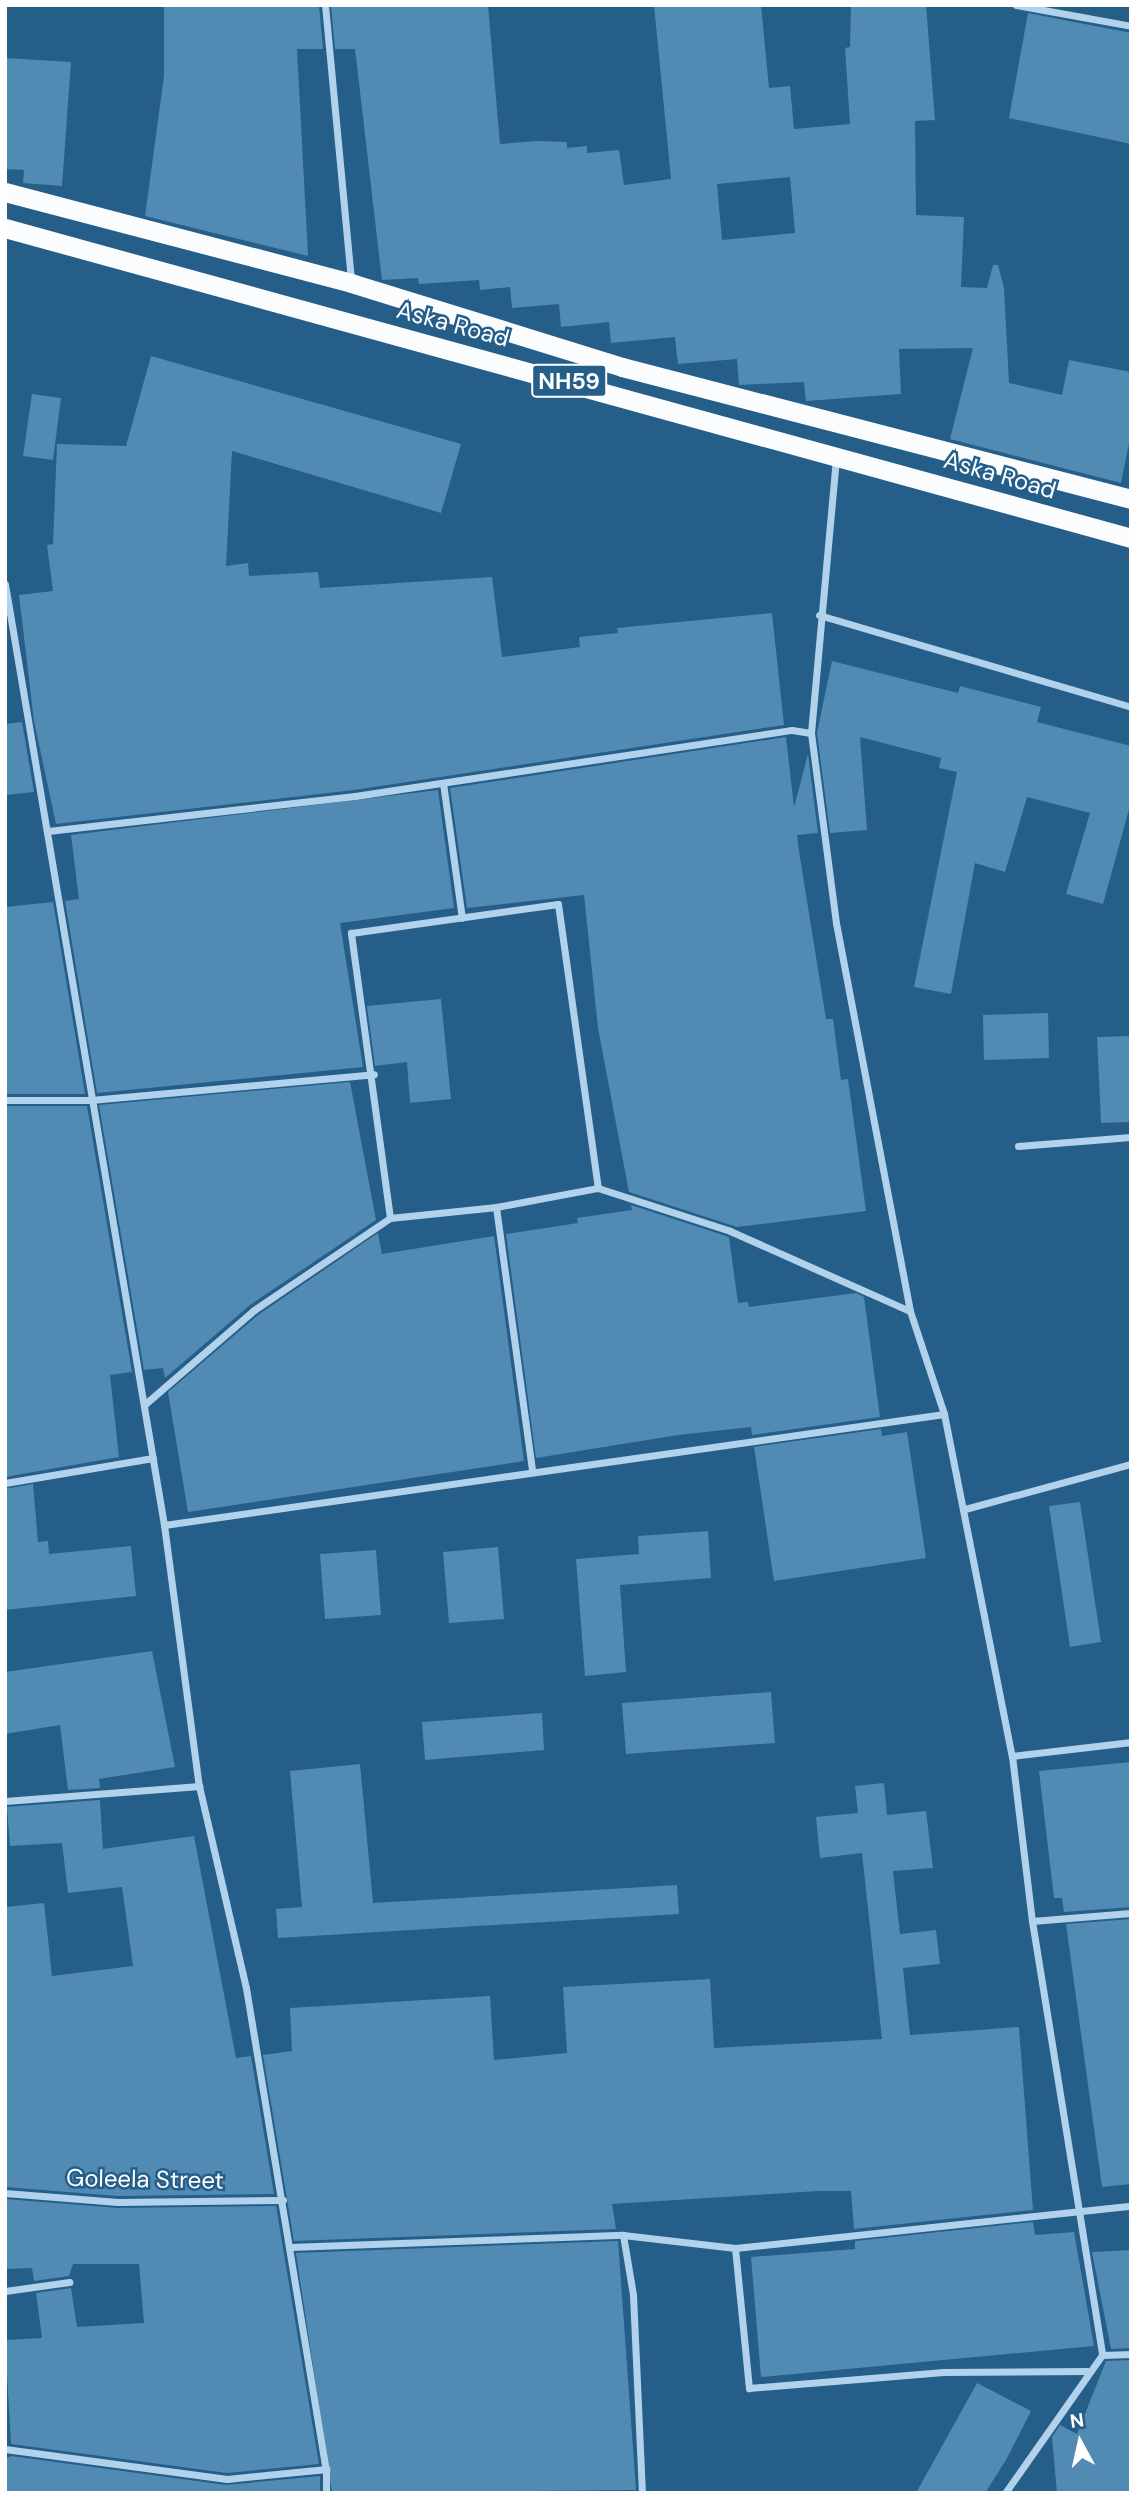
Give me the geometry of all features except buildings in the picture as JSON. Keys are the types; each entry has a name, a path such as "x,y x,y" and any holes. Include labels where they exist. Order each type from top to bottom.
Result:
{"highway":[{"name":"NH59","path":"5,192 351,283 622,367 1131,499"},
{"name":"Aska Road","path":"5,229 837,454 1131,538"}],"street":[{"path":"325,5 351,283"},
{"path":"1016,5 1131,26"},
{"path":"837,454 819,615 811,733 836,923 911,1311 944,1414 1012,1756 1032,1921 1082,2208 1102,2355"},
{"path":"5,584 164,1525 198,1786 246,1988 326,2469 326,2493"},
{"path":"819,615 1131,707"},
{"path":"48,831 443,783 792,730 811,733"},
{"path":"443,783 462,918"},
{"path":"390,1218 374,1074 351,933 558,904 598,1188"},
{"path":"5,1100 91,1100 374,1074"},
{"path":"1018,1146 1131,1137"},
{"path":"144,1405 254,1310 390,1218 496,1207 598,1188 730,1231 911,1311"},
{"path":"496,1207 532,1471"},
{"path":"164,1525 944,1414"},
{"path":"5,1483 153,1458"},
{"path":"965,1509 1131,1464"},
{"path":"1012,1756 1131,1742"},
{"path":"5,1801 198,1786"},
{"path":"1032,1921 1131,1913"},
{"name":"Goleela Street","path":"5,2193 118,2202 283,2200"},
{"path":"290,2247 623,2235 735,2248 1082,2208 1131,2206"},
{"path":"623,2235 633,2295 642,2493"},
{"path":"735,2248 749,2388 943,2372 1087,2371"},
{"path":"5,2291 69,2281"},
{"path":"1005,2493 1087,2371 1102,2355 1131,2354"},
{"path":"5,2449 227,2479 326,2469"}]}
